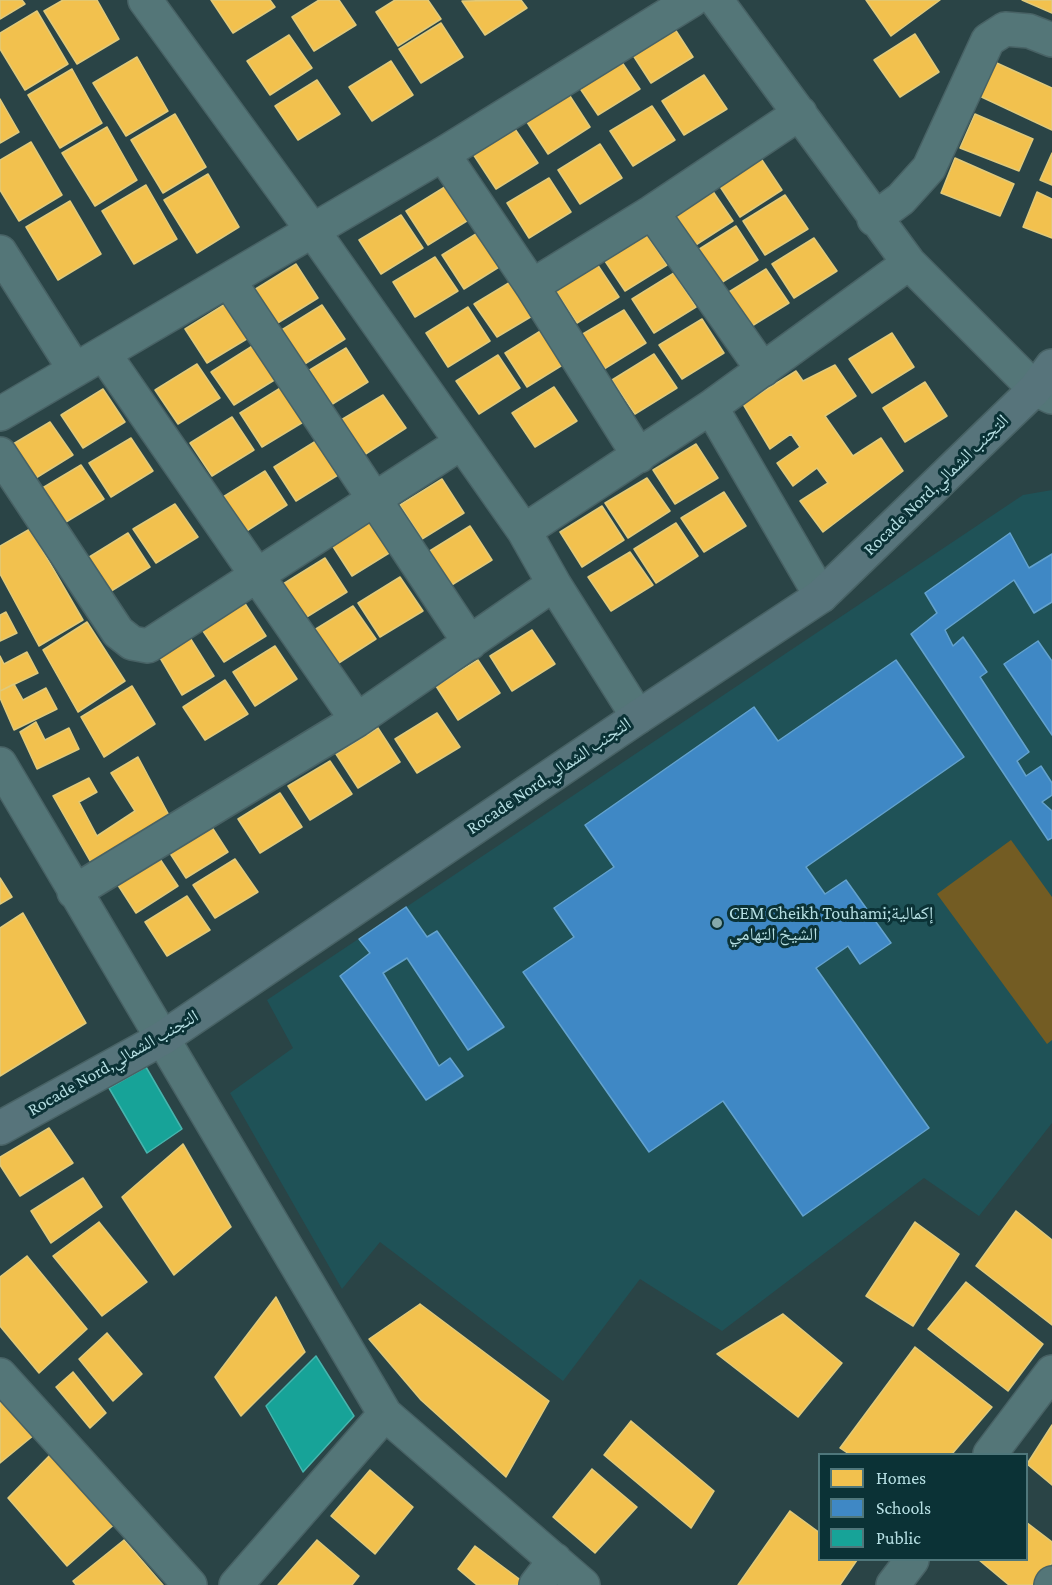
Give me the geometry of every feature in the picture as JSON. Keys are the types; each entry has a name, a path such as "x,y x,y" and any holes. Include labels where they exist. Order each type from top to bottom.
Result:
{"main road":[{"name":"Rocade Nord,التجنب الشمالي","path":"0,1128 163,1038 821,596 1046,384"}],"street":[{"path":"145,0 313,231 524,531 554,584 638,717"},
{"path":"0,414 443,154 692,0"},
{"path":"716,0 800,113 874,219 909,263 1046,384"},
{"path":"874,219 915,186 929,168 988,40 1005,29 1029,31 1052,40"},
{"path":"532,286 652,212 800,113"},
{"path":"443,154 532,286 639,456"},
{"path":"652,212 763,370"},
{"path":"0,252 75,370"},
{"path":"524,531 711,407 909,263"},
{"path":"229,281 470,643"},
{"path":"104,354 357,720"},
{"path":"711,407 821,596"},
{"path":"0,454 118,632 132,643 148,646 461,443"},
{"path":"75,892 357,720 554,584"},
{"path":"0,765 385,1414 545,1572 583,1585"},
{"path":"991,1453 1052,1372"},
{"path":"0,1375 190,1585"},
{"path":"236,1585 385,1414"},
{"path":"893,1585 911,1561"}],"shaded area":[{"name":"CEM Cheikh Touhami;إكمالية الشيخ التهامي","path":"1052,490 1052,1123 979,1216 924,1178 722,1331 640,1279 563,1381 380,1242 342,1289 230,1093 293,1048 267,1000 1023,495"},
{"path":"1011,840 1052,897 1052,1040 1047,1044 937,894"}],"building: Homes":[{"path":"0,0 22,0 25,4 0,19"},
{"path":"63,0 97,0 119,39 77,64 44,11"},
{"path":"211,0 270,0 275,7 233,33"},
{"path":"319,0 339,0 356,25 314,51 292,17"},
{"path":"395,0 428,0 441,19 398,46 376,12"},
{"path":"521,0 527,8 485,35 462,1"},
{"path":"866,0 940,0 891,36"},
{"path":"1022,0 1052,0 1052,13"},
{"path":"37,11 68,64 25,90 0,49 0,33"},
{"path":"441,23 463,57 421,83 399,49"},
{"path":"671,23 693,57 651,83 629,49"},
{"path":"915,34 939,72 900,97 874,60"},
{"path":"289,35 312,68 270,95 247,61"},
{"path":"617,55 640,89 598,115 575,81"},
{"path":"137,57 168,111 126,136 93,83"},
{"path":"988,59 1052,88 1052,130 973,93"},
{"path":"391,61 413,95 372,121 349,87"},
{"path":"72,69 102,123 60,148 28,95"},
{"path":"704,75 727,109 684,135 662,101"},
{"path":"317,80 340,114 298,140 275,106"},
{"path":"568,93 590,127 548,154 525,119"},
{"path":"0,99 19,132 0,143"},
{"path":"652,106 675,140 633,166 610,131"},
{"path":"175,114 206,167 163,193 131,140"},
{"path":"975,114 1033,139 1019,171 960,148"},
{"path":"107,127 137,180 95,206 62,153"},
{"path":"515,129 538,163 496,189 473,154"},
{"path":"31,142 62,195 19,221 0,190 0,160"},
{"path":"600,144 622,178 580,204 558,170"},
{"path":"1052,153 1052,185 1040,180"},
{"path":"760,157 782,190 740,217 717,182"},
{"path":"955,158 1014,184 1000,216 941,193"},
{"path":"208,174 239,227 197,253 164,200"},
{"path":"549,178 571,212 529,238 507,203"},
{"path":"146,185 177,239 134,264 102,211"},
{"path":"448,185 470,219 428,245 406,211"},
{"path":"710,187 733,221 691,248 668,213"},
{"path":"1037,192 1052,199 1052,238 1023,227"},
{"path":"785,195 808,229 765,255 743,221"},
{"path":"70,201 101,254 58,280 26,227"},
{"path":"401,215 423,248 381,274 359,240"},
{"path":"736,226 758,260 716,286 693,253"},
{"path":"484,229 507,262 464,289 442,255"},
{"path":"645,232 667,265 625,291 603,258"},
{"path":"814,238 837,271 794,298 772,264"},
{"path":"435,257 458,291 415,317 393,282"},
{"path":"296,264 318,298 276,324 254,290"},
{"path":"597,264 619,297 577,323 555,290"},
{"path":"766,269 789,303 747,329 724,295"},
{"path":"674,273 696,307 654,333 632,299"},
{"path":"517,278 539,312 497,337 474,304"},
{"path":"227,303 250,337 207,363 185,329"},
{"path":"322,305 345,339 303,365 280,331"},
{"path":"468,307 490,341 448,367 426,333"},
{"path":"624,310 646,343 604,369 581,335"},
{"path":"702,319 724,353 682,379 659,345"},
{"path":"547,327 569,361 527,387 505,353"},
{"path":"892,333 914,367 872,393 849,359"},
{"path":"254,345 276,379 234,405 211,372"},
{"path":"346,348 368,382 326,408 303,374"},
{"path":"654,354 677,388 635,414 612,380"},
{"path":"498,355 520,388 479,414 456,381"},
{"path":"197,364 220,398 178,424 155,390"},
{"path":"835,365 856,396 825,416 853,456 881,438 903,471 823,532 800,501 828,483 817,468 793,486 777,463 800,447 791,434 770,449 743,404 796,371 803,381"},
{"path":"925,382 947,416 905,442 883,408"},
{"path":"282,387 305,421 262,447 240,413"},
{"path":"554,387 577,421 535,447 512,413"},
{"path":"103,389 125,422 83,448 61,415"},
{"path":"383,395 406,428 364,455 341,420"},
{"path":"232,417 254,450 212,476 190,443"},
{"path":"50,422 73,455 31,481 8,447"},
{"path":"131,438 153,471 111,497 89,463"},
{"path":"316,441 338,475 296,501 274,467"},
{"path":"696,444 718,478 675,504 653,470"},
{"path":"81,465 104,499 61,525 39,490"},
{"path":"265,471 287,505 245,532 223,497"},
{"path":"647,478 670,511 628,538 605,503"},
{"path":"442,479 464,513 422,539 400,505"},
{"path":"724,492 746,526 704,552 681,518"},
{"path":"175,504 198,537 156,563 133,529"},
{"path":"602,506 624,540 582,567 560,532"},
{"path":"372,516 394,550 352,576 330,542"},
{"path":"676,523 698,556 656,583 634,549"},
{"path":"470,526 492,560 450,586 428,552"},
{"path":"30,529 83,620 39,646 0,574 0,546"},
{"path":"128,533 150,567 108,593 86,559"},
{"path":"630,552 653,585 611,611 588,577"},
{"path":"325,558 347,592 305,618 283,584"},
{"path":"400,577 423,611 380,637 358,603"},
{"path":"244,602 266,636 224,662 201,628"},
{"path":"353,606 376,639 334,666 311,632"},
{"path":"6,612 17,633 0,641 0,615"},
{"path":"87,622 125,681 78,712 43,650"},
{"path":"532,630 555,664 512,691 490,656"},
{"path":"187,633 214,676 182,695 156,651"},
{"path":"275,646 297,679 255,706 233,672"},
{"path":"27,652 38,673 0,691 0,656 4,664"},
{"path":"478,660 500,693 458,720 436,686"},
{"path":"225,680 248,714 205,740 183,707"},
{"path":"14,684 23,700 46,688 57,709 14,730 0,698 0,691"},
{"path":"132,686 155,724 104,757 81,717"},
{"path":"437,713 460,747 417,773 395,739"},
{"path":"36,722 45,740 69,728 79,749 37,769 20,732"},
{"path":"378,728 400,762 358,788 336,754"},
{"path":"138,757 171,819 93,866 53,796 89,778 97,792 79,802 97,836 135,811 111,773"},
{"path":"330,761 352,794 310,820 288,786"},
{"path":"280,793 302,827 260,853 238,819"},
{"path":"206,818 228,852 186,878 164,844"},
{"path":"156,853 178,886 136,913 114,879"},
{"path":"235,859 258,892 215,918 193,885"},
{"path":"0,878 12,897 0,904"},
{"path":"187,896 210,930 167,956 145,922"},
{"path":"23,913 86,1023 0,1076 0,928"},
{"path":"49,1128 73,1163 20,1196 0,1165 0,1157"},
{"path":"183,1144 231,1227 174,1275 122,1197"},
{"path":"83,1178 102,1207 51,1243 31,1211"},
{"path":"1016,1211 1052,1240 1052,1325 976,1266"},
{"path":"99,1222 147,1282 102,1316 53,1256"},
{"path":"915,1222 959,1254 913,1326 866,1296"},
{"path":"27,1256 87,1329 39,1373 0,1326 0,1277"},
{"path":"966,1282 1043,1344 1008,1391 928,1329"},
{"path":"276,1297 305,1352 241,1416 215,1377"},
{"path":"420,1304 549,1401 506,1477 421,1400 369,1339"},
{"path":"783,1314 842,1363 798,1417 717,1354"},
{"path":"107,1333 142,1374 113,1401 79,1359"},
{"path":"915,1347 992,1407 953,1453 848,1453 840,1448"},
{"path":"73,1372 106,1413 90,1428 56,1387"},
{"path":"0,1394 34,1435 0,1463"},
{"path":"631,1421 714,1491 691,1528 604,1455"},
{"path":"1052,1425 1052,1485 1028,1462"},
{"path":"52,1453 117,1522 67,1566 8,1498"},
{"path":"592,1469 637,1507 595,1553 553,1517"},
{"path":"370,1470 413,1507 375,1554 331,1516"},
{"path":"790,1511 818,1532 818,1561 856,1561 840,1585 738,1585"},
{"path":"1028,1524 1052,1542 1052,1563 1034,1585 1009,1585 980,1561 1028,1561"},
{"path":"124,1540 163,1585 76,1585 73,1581"},
{"path":"317,1540 359,1576 352,1585 278,1585"},
{"path":"475,1546 526,1584 477,1585 458,1569"}],"building: Schools":[{"path":"1010,533 1029,568 1052,554 1052,602 1034,613 1014,580 945,630 953,646 963,637 987,672 980,677 1029,752 1017,761 1026,776 1041,766 1052,783 1052,795 1042,802 1052,811 1052,838 1048,840 911,634 937,613 925,593"},
{"path":"1038,641 1052,661 1052,735 1004,664"},
{"path":"896,660 964,757 806,867 825,894 846,880 891,943 860,964 848,946 816,968 929,1128 803,1216 723,1101 649,1152 523,972 574,937 554,908 614,867 585,825 754,707 778,741"},
{"path":"406,907 427,937 437,931 504,1027 468,1050 407,958 383,973 439,1066 450,1058 463,1076 426,1100 340,976 370,953 359,939"}],"building: Public":[{"path":"146,1067 182,1129 147,1153 109,1088"},
{"path":"316,1356 354,1416 303,1472 266,1406"}],"place":[{"name":"CEM Cheikh Touhami;إكمالية الشيخ التهامي","path":"717,923"}]}
